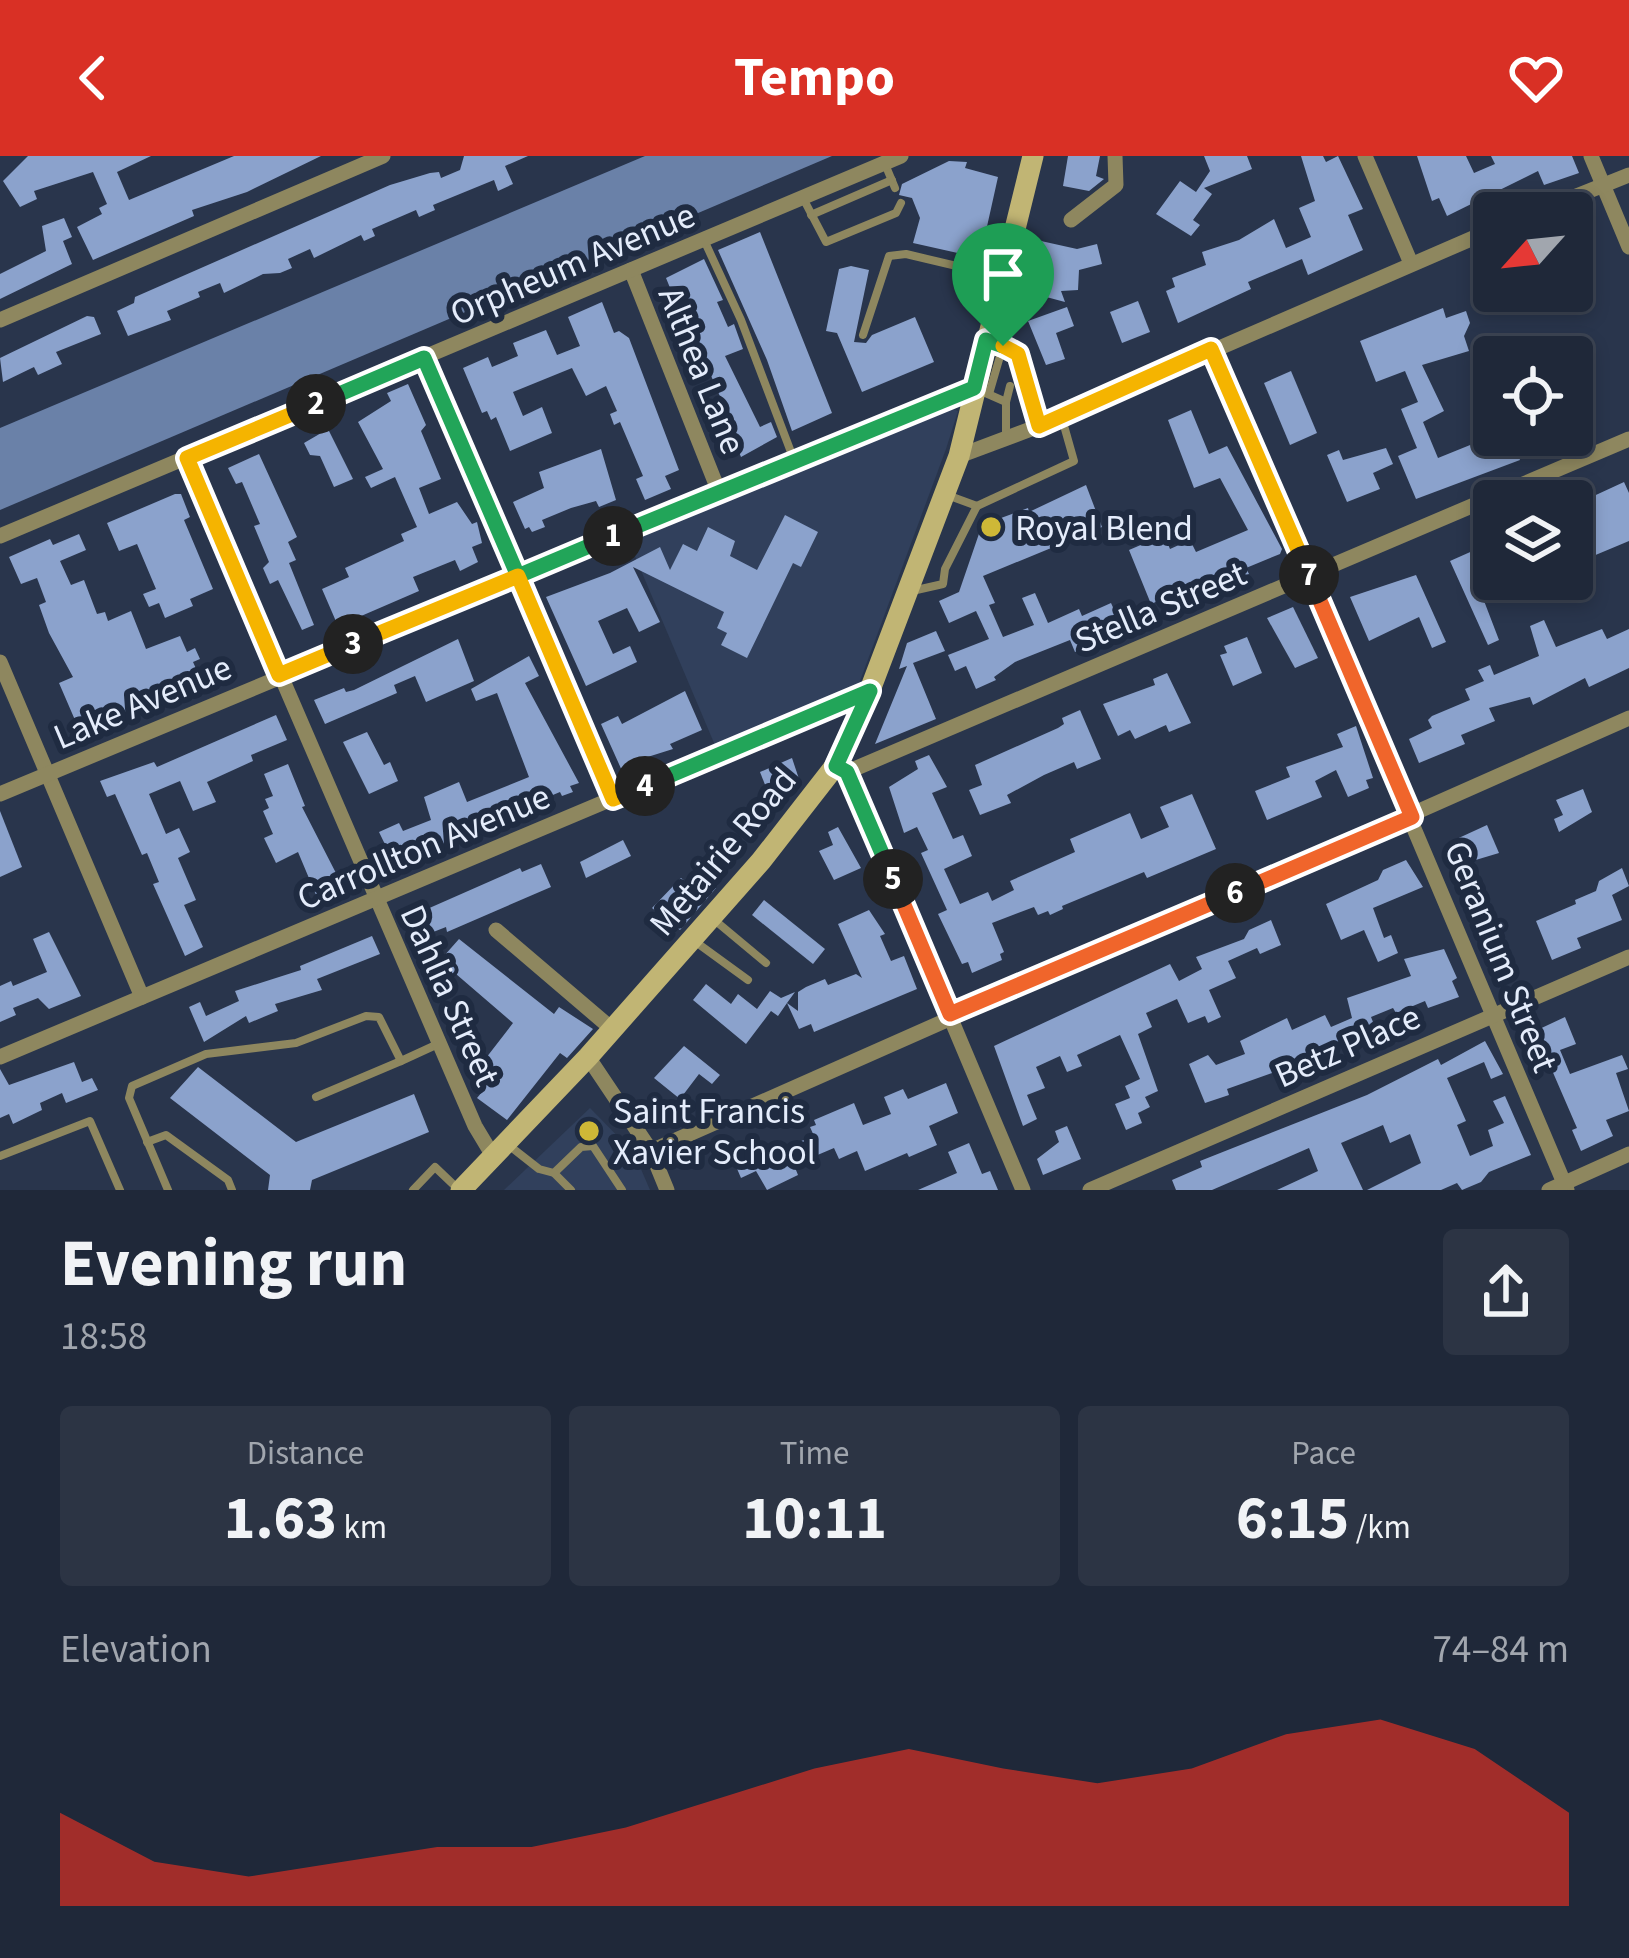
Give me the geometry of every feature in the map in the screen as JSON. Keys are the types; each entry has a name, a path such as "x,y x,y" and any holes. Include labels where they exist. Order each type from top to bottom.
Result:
{"main road":[{"name":"Metairie Road","path":"1016,220 1021,156"},
{"name":"Metairie Road","path":"460,1190 588,1057 841,769 982,392 1002,277 1033,156"}],"street":[{"path":"0,320 383,156"},
{"path":"1071,220 1116,185 1115,156"},
{"path":"1365,156 1410,261"},
{"path":"1591,156 1629,248"},
{"name":"Orpheum Avenue","path":"0,536 893,159"},
{"path":"1588,192 1629,175"},
{"path":"959,456 1039,426 1473,237"},
{"name":"Althea Lane","path":"631,270 719,492"},
{"name":"Geranium Street","path":"1211,349 1412,817 1560,1188"},
{"path":"424,358 613,799"},
{"name":"Lake Avenue","path":"0,794 794,460 982,392"},
{"name":"Stella Street","path":"841,769 1629,439"},
{"name":"Dahlia Street","path":"187,458 440,1044 499,1150"},
{"path":"0,662 142,997"},
{"name":"Carrollton Avenue","path":"0,1058 870,691"},
{"path":"651,1151 950,1014 1412,817 1629,718"},
{"path":"841,769 1023,1190"},
{"path":"496,930 612,1029"},
{"name":"Betz Place","path":"1090,1190 1629,957"},
{"path":"588,1057 651,1151 667,1190"},
{"path":"1560,1188 1629,1154"}],"lane":[{"path":"812,215 893,184 893,159"},
{"path":"803,197 822,238 833,242 896,213 901,203"},
{"path":"704,239 741,320 794,460"},
{"path":"863,334 889,256 906,254 1002,277"},
{"path":"994,343 1017,359 1039,426"},
{"path":"1006,438 1010,386"},
{"path":"982,392 1006,402"},
{"path":"910,590 943,584 945,569 977,506 1075,461 1061,416"},
{"path":"946,494 977,506"},
{"path":"711,917 766,963"},
{"path":"691,939 748,980"},
{"path":"168,1190 128,1092 132,1086 206,1054 296,1042 372,1015 379,1017 401,1060"},
{"path":"316,1097 440,1044"},
{"path":"0,1156 90,1121 121,1190"},
{"path":"147,1142 166,1135 228,1180 232,1190"},
{"path":"554,1173 590,1145 622,1190"},
{"path":"499,1150 554,1173 572,1190"},
{"path":"413,1190 435,1167 460,1190"}],"shaded area":[{"path":"645,156 832,156 0,510 0,428"},
{"path":"947,407 958,411 946,449 857,689 717,750 629,542"},
{"name":"Saint Francis Xavier School","path":"590,1108 634,1153 650,1190 504,1190"}],"building":[{"path":"28,156 151,156 117,172 129,200 234,156 321,156 247,192 192,210 194,216 93,260 77,227 102,214 99,208 107,204 93,172 34,191 37,199 20,207 3,181"},
{"path":"464,156 528,156 505,166 513,184 498,191 494,180 433,205 435,210 419,217 416,210 372,229 375,236 364,241 361,235 314,258 310,249 288,259 292,268 280,273 263,274 224,293 220,283 167,311 171,320 128,336 117,311 134,303 135,297 390,185 430,173 439,172 441,178 460,170"},
{"path":"1068,156 1100,156 1096,176 1104,179 1089,191 1063,186"},
{"path":"1204,156 1247,156 1252,169 1204,188 1212,194 1193,220 1200,225 1191,236 1156,214 1180,181 1196,192 1210,171"},
{"path":"1301,156 1323,156 1326,162 1338,156 1363,209 1348,215 1363,250 1308,275 1302,259 1248,282 1251,289 1178,323 1166,291 1175,287 1172,278 1206,265 1202,252 1239,240 1274,219 1286,248 1311,237 1299,208 1315,201"},
{"path":"1417,156 1466,156 1474,173 1495,164 1491,156 1572,156 1579,173 1544,185 1538,171 1496,192 1473,192 1473,203 1447,216 1439,198 1432,201"},
{"path":"949,161 967,162 965,168 998,177 980,258 913,243 920,218 912,198 899,195 902,184"},
{"path":"64,218 72,237 63,241 72,264 0,299 0,274 46,251 42,226"},
{"path":"760,232 832,413 792,431 767,360 718,250"},
{"path":"1041,241 1077,249 1097,244 1102,264 1079,270 1078,290 1061,291 1065,302 1035,294 1038,283 1032,282"},
{"path":"704,259 723,300 717,302 728,327 734,324 743,349 725,356 760,427 771,422 777,437 741,457 734,440 738,438 666,278"},
{"path":"839,269 869,270 854,342 866,343 872,335 915,317 934,362 862,392 837,333 826,331"},
{"path":"1138,301 1150,332 1122,343 1110,312"},
{"path":"602,302 614,333 629,338 679,470 665,476 671,489 645,500 636,479 643,476 620,422 614,425 610,414 617,411 606,386 586,396 572,368 513,392 523,416 542,407 552,433 510,451 496,417 491,420 487,411 482,413 463,368 488,357 492,367 518,356 513,343 546,330 557,355 580,346 568,317"},
{"path":"1067,307 1074,326 1056,333 1065,359 1046,365 1028,321"},
{"path":"1443,308 1446,318 1466,311 1470,323 1464,336 1469,351 1422,365 1444,411 1423,422 1438,458 1473,444 1473,456 1518,456 1520,460 1416,499 1398,456 1417,448 1401,409 1418,402 1405,371 1376,382 1360,341"},
{"path":"87,316 94,317 101,334 56,352 62,364 38,375 34,367 3,382 0,358"},
{"path":"1291,371 1317,433 1290,445 1264,383"},
{"path":"408,384 441,479 419,488 429,514 457,502 472,524 477,522 482,543 472,547 478,562 460,571 455,560 413,577 419,591 338,626 322,589 349,577 345,568 404,541 401,534 417,527 395,477 371,488 365,477 383,469 358,422 391,401 387,393"},
{"path":"1191,410 1209,454 1227,446 1282,549 1246,568 1249,574 1235,579 1233,573 1192,599 1186,589 1151,604 1129,550 1164,535 1170,549 1190,540 1196,552 1248,530 1220,478 1194,488 1168,420"},
{"path":"328,429 353,479 334,487 320,456 310,455 304,443"},
{"path":"1386,448 1393,464 1373,473 1380,489 1347,502 1327,455 1339,450 1343,460"},
{"path":"601,449 616,500 599,507 596,501 571,508 542,520 545,527 532,532 525,529 513,502 544,488 539,472"},
{"path":"259,454 297,537 288,542 296,560 289,563 314,625 302,630 278,580 270,584 263,568 269,562 254,526 260,524 242,482 236,484 228,468"},
{"path":"1624,482 1629,493 1629,541 1593,556 1593,496"},
{"path":"1086,485 1102,527 983,576 995,603 989,605 1003,637 1034,625 1022,598 1035,593 1048,623 1079,609 1082,616 1111,603 1121,625 1075,652 1070,640 1015,662 996,680 976,689 966,666 955,671 948,655 989,639 976,611 949,623 939,601 959,592 982,525 1028,508 1029,512"},
{"path":"181,494 190,517 184,520 213,589 190,599 193,606 165,618 159,603 149,607 143,594 156,589 137,544 119,551 107,523"},
{"path":"785,515 818,532 801,567 793,563 747,658 721,645 727,633 717,628 724,612 633,567 660,622 639,632 627,608 598,621 613,654 630,646 637,662 586,686 546,597 610,573 660,547 670,570 683,544 697,551 708,527 735,541 730,556 757,570"},
{"path":"79,534 86,550 60,561 71,585 84,580 97,614 105,612 108,621 131,611 146,649 180,636 187,652 195,648 200,659 193,662 203,684 123,717 120,709 78,727 59,683 73,677 49,633 39,605 46,602 37,578 21,584 9,557 50,539 53,545"},
{"path":"1473,551 1473,600 1484,600 1499,640 1488,645 1450,561"},
{"path":"1416,575 1446,642 1432,648 1419,617 1369,641 1350,597"},
{"path":"1293,607 1318,658 1295,668 1267,618"},
{"path":"1544,620 1556,647 1602,629 1607,639 1629,629 1629,668 1589,687 1585,678 1533,705 1530,697 1489,708 1495,721 1461,735 1465,744 1419,763 1409,739 1432,728 1428,720 1432,716 1470,700 1465,689 1484,681 1478,670 1490,665 1494,675 1539,656 1530,626"},
{"path":"936,631 945,651 913,663 936,719 875,744 907,666 899,669 907,643"},
{"path":"1247,637 1262,673 1233,686 1220,655 1227,653 1224,646"},
{"path":"458,639 474,681 426,702 415,676 394,685 397,693 325,724 314,700 344,688 354,690"},
{"path":"529,656 539,676 525,683 579,783 570,786 573,792 562,796 560,792 505,815 508,821 480,833 483,838 465,845 461,836 395,865 379,832 399,823 403,831 431,820 424,797 459,782 467,802 529,777 497,693 476,701 471,689"},
{"path":"1167,673 1191,723 1169,732 1166,725 1135,739 1130,730 1118,736 1103,704 1155,685 1153,679"},
{"path":"685,691 702,730 670,744 673,749 638,760 640,765 623,773 601,724 618,716 622,724"},
{"path":"1080,710 1101,759 1077,769 1074,762 1044,775 1007,795 1011,803 980,815 969,790 982,785 975,765 1058,728 1064,724 1062,718"},
{"path":"276,715 287,740 207,782 216,802 193,811 180,781 149,794 166,834 179,828 190,852 178,858 196,900 184,905 203,947 185,956 153,884 159,882 147,853 142,855 115,794 107,797 100,781 154,762 157,767"},
{"path":"1356,726 1373,778 1366,780 1369,788 1348,797 1336,770 1315,781 1322,797 1267,820 1255,791 1290,777 1286,767 1343,747 1337,734"},
{"path":"367,732 398,781 369,794 343,742"},
{"path":"929,755 947,787 932,793 953,839 963,835 972,856 944,869 960,904 988,892 992,901 1014,890 1010,881 1075,852 1070,839 1130,813 1141,839 1169,827 1160,807 1192,794 1216,849 1147,878 1144,872 1050,915 1048,911 1038,915 1034,907 992,923 1004,952 1002,960 972,973 968,962 962,964 938,914 947,910 921,853 928,850 917,827 904,833 889,787 918,769 915,761"},
{"path":"792,758 800,782 769,795 760,772"},
{"path":"288,764 302,807 338,877 334,879 341,893 319,902 298,852 276,863 264,838 273,834 263,811 269,808 265,799 273,796 264,774"},
{"path":"1583,789 1592,812 1559,832 1554,819 1563,815 1556,800"},
{"path":"0,811 22,867 0,877"},
{"path":"1487,825 1499,853 1459,865 1450,842"},
{"path":"838,827 861,868 834,880 819,851 833,845 828,832"},
{"path":"623,840 631,856 586,878 580,862"},
{"path":"1406,860 1423,887 1373,908 1384,938 1391,935 1398,953 1378,962 1364,930 1341,940 1326,904 1378,880 1383,870"},
{"path":"541,864 551,887 447,932 446,927 418,938 409,917 520,868 522,872"},
{"path":"1622,868 1629,886 1612,895 1622,920 1577,938 1581,948 1552,960 1536,921 1576,904 1575,900 1596,891 1599,881"},
{"path":"698,873 716,888 680,930 652,908 681,878 689,884"},
{"path":"764,900 825,949 813,964 752,915"},
{"path":"869,910 885,934 880,936 891,961 904,956 917,989 814,1032 811,1024 799,1029 787,1003 798,1011 798,992 806,987 825,979 828,985 856,974 862,978 838,924"},
{"path":"1271,920 1281,945 1260,954 1257,948 1228,961 1236,978 1209,990 1221,1017 1208,1023 1205,1016 1188,1023 1177,999 1146,1013 1152,1027 1138,1034 1158,1091 1145,1097 1150,1107 1138,1113 1142,1123 1126,1130 1115,1104 1130,1098 1125,1086 1140,1079 1120,1035 1077,1055 1082,1066 1067,1072 1060,1056 1036,1067 1045,1088 1027,1095 1037,1119 1023,1126 994,1046 1170,964 1179,981 1202,969 1196,957 1244,939 1249,930"},
{"path":"49,932 81,996 49,1009 38,998 13,1008 16,1015 0,1022 0,986 11,981 13,986 47,972 33,939"},
{"path":"372,936 380,954 317,979 322,990 275,1004 278,1011 249,1023 246,1016 204,1042 189,1007 200,1002 206,1016 239,1001 235,991 301,970 300,966"},
{"path":"459,939 554,1014 559,1007 593,1029 567,1058 560,1053 507,1120 477,1098 482,1092 456,1035 486,1058 513,1023 456,974 451,979 436,965"},
{"path":"1444,949 1457,978 1452,981 1459,997 1428,1008 1425,1001 1396,1013 1393,1008 1371,1017 1375,1027 1337,1042 1340,1049 1227,1089 1229,1095 1205,1103 1189,1064 1208,1055 1216,1065 1245,1054 1240,1041 1287,1018 1292,1030 1325,1015 1331,1027 1352,1018 1347,998 1411,976 1404,959"},
{"path":"706,984 731,1004 738,994 757,1009 770,991 781,998 795,992 778,1016 771,1011 746,1044 693,1000"},
{"path":"1565,1017 1576,1044 1560,1050 1570,1074 1622,1055 1628,1069 1616,1073 1629,1111 1606,1120 1613,1136 1581,1151 1572,1130 1577,1128 1548,1061 1541,1063 1533,1032"},
{"path":"1485,1041 1503,1074 1491,1079 1484,1062 1447,1078 1466,1121 1457,1125 1470,1156 1493,1146 1488,1130 1504,1123 1493,1101 1505,1096 1531,1155 1489,1172 1481,1182 1462,1190 1457,1183 1441,1190 1367,1190 1421,1163 1410,1134 1390,1143 1383,1125 1341,1143 1363,1190 1277,1190 1318,1171 1309,1148 1212,1190 1176,1190 1172,1180 1202,1167 1200,1161 1367,1095 1438,1059 1441,1065"},
{"path":"684,1046 720,1075 712,1084 699,1074 680,1099 654,1078"},
{"path":"74,1062 82,1082 92,1078 98,1090 66,1103 62,1093 40,1103 42,1110 13,1124 9,1114 0,1118 0,1069 9,1085"},
{"path":"198,1067 296,1142 414,1094 429,1132 312,1180 310,1190 268,1190 270,1175 170,1098"},
{"path":"946,1083 958,1113 929,1126 937,1145 909,1157 907,1153 865,1171 857,1151 839,1159 834,1148 794,1165 798,1175 767,1190 756,1171 741,1178 735,1164 783,1142 786,1147 814,1136 810,1127 816,1125 814,1120 854,1103 863,1125 891,1114 884,1097 903,1089 908,1099"},
{"path":"1067,1126 1081,1159 1043,1175 1037,1159 1059,1142 1055,1131"},
{"path":"969,1143 982,1174 990,1171 998,1190 918,1190 957,1173 948,1152"}],"place":[{"name":"Royal Blend","path":"991,527"},
{"name":"Saint Francis Xavier School","path":"589,1131"}],"route":[{"path":"1003,346 986,340 974,388 518,576 424,358 187,458 279,675 518,576 613,799 870,691 836,766 847,772 950,1014 1412,817 1211,349 1039,426 1018,354 1003,346"}]}
